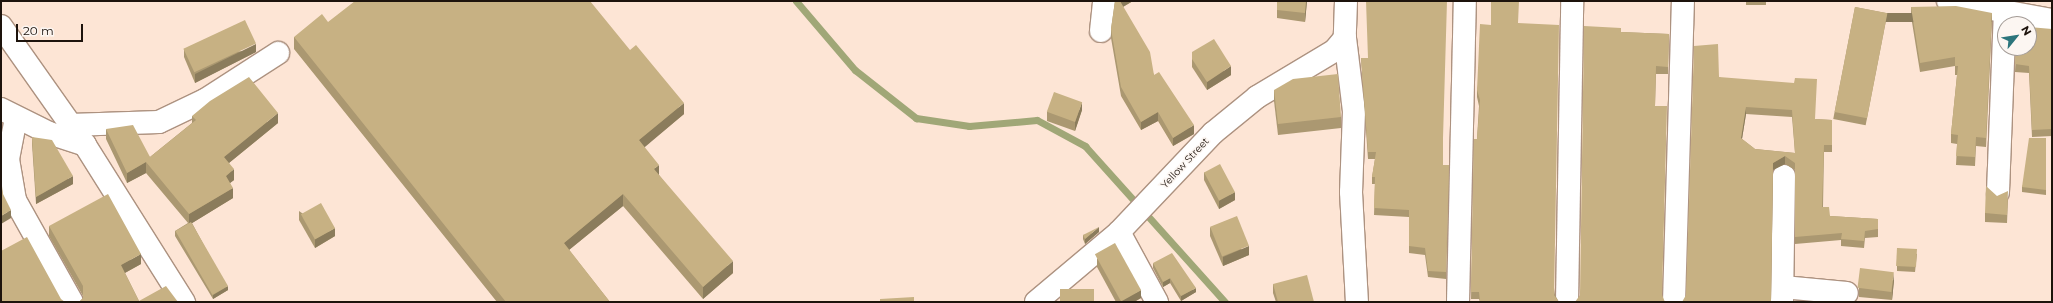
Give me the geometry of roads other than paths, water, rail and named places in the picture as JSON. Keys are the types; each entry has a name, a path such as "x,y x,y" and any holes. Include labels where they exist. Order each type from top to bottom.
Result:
{"street":[{"path":"1101,31 1104,1"},
{"path":"1346,1 1345,38 1354,111 1351,192 1357,302"},
{"path":"1458,302 1465,1"},
{"path":"1567,302 1572,1"},
{"path":"1674,302 1683,1"},
{"path":"1948,1 2052,20"},
{"path":"1998,192 2005,12"},
{"path":"1,26 85,145 184,302"},
{"name":"Yellow Street","path":"1036,302 1122,228 1213,133 1257,97 1334,51 1345,38"},
{"path":"70,125 159,122 205,100 278,52"},
{"path":"72,302 15,200 8,159 8,113 85,145"},
{"path":"1784,176 1782,295 1847,293"},
{"path":"1122,228 1157,302"}],"waterway":[{"path":"796,1 855,70 916,118 969,126 1037,120 1085,146 1225,302"}]}
